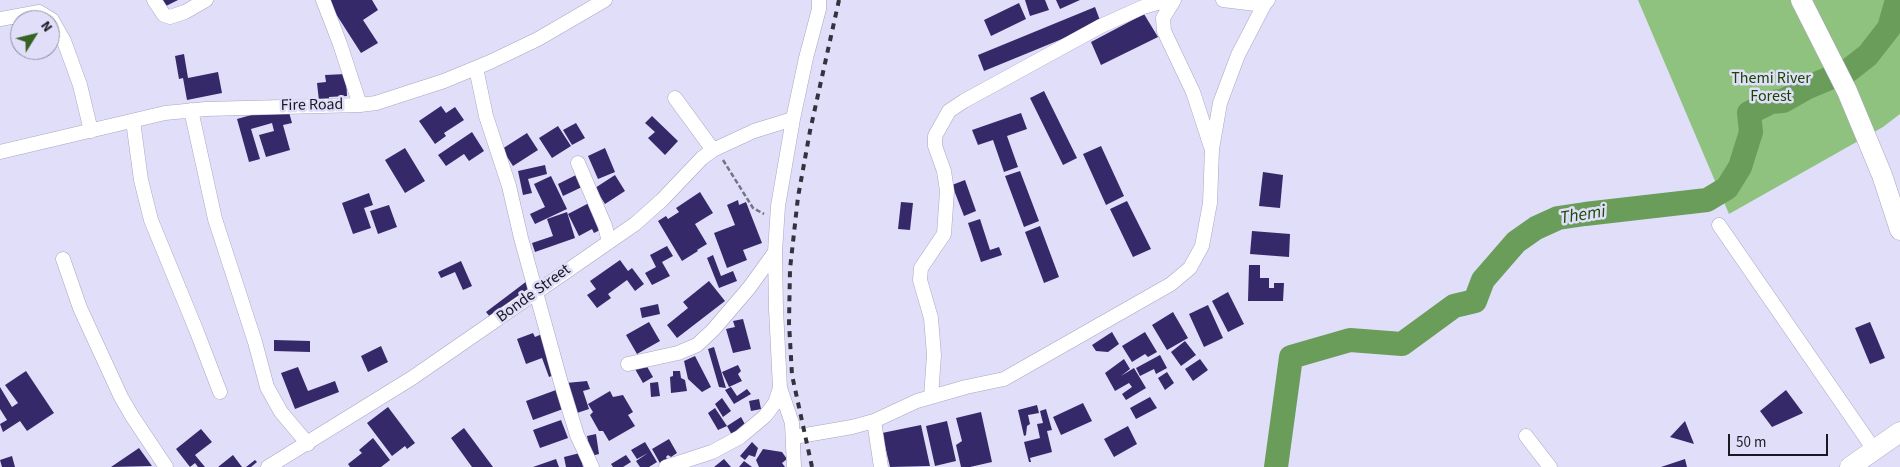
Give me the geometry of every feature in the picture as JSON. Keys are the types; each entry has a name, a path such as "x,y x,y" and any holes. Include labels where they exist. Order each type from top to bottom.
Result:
{"street":[{"path":"154,0 164,15 170,17 185,12 206,0"},
{"path":"323,0 360,105"},
{"name":"Fire Road","path":"0,152 165,113 192,110 376,103 476,68 538,39 605,0"},
{"path":"794,467 792,423 780,388 776,333 775,252 778,206 793,119 819,9 819,0"},
{"path":"930,397 933,346 931,318 920,280 921,268 944,234 947,191 944,171 935,146 935,136 949,111 964,100 1101,26 1143,8 1168,0"},
{"path":"1174,0 1163,18 1164,31 1193,92 1212,149"},
{"path":"794,437 852,427 874,421 917,401 966,387 1004,379 1171,284 1190,268 1202,246 1210,203 1212,149 1220,103 1238,55 1266,2 1223,0"},
{"path":"1802,0 1847,91 1882,175 1900,230"},
{"path":"0,19 39,12 52,20 64,41 80,85 91,131"},
{"path":"476,68 486,116 509,186 536,294 578,435 592,467"},
{"path":"675,98 715,149"},
{"path":"192,110 215,219 255,342 267,387 282,412 308,444"},
{"name":"Bonde Street","path":"268,467 396,388 536,294 648,214 702,158 715,149 754,131 793,119"},
{"path":"133,121 141,180 151,220 220,392"},
{"path":"578,163 598,208 609,242"},
{"path":"1720,225 1875,451"},
{"path":"628,364 678,353 697,345 713,330 749,288 775,252"},
{"path":"63,259 80,308 122,397 132,416 166,467"},
{"path":"666,467 712,452 740,437 754,427 775,403 780,388"},
{"path":"874,421 881,467"},
{"path":"1850,467 1900,432"},
{"path":"1526,436 1550,467"}],"path":[{"path":"715,149 752,208 764,214 768,220"}],"green space":[{"name":"Themi River Forest","path":"1638,0 1900,0 1900,114 1883,127 1729,214"}],"building":[{"path":"163,0 178,0 166,6"},
{"path":"327,0 372,0 378,10 363,20 378,43 361,53"},
{"path":"1025,0 1045,0 1049,10 1030,16"},
{"path":"1056,0 1080,0 1060,9"},
{"path":"1019,3 1026,19 991,36 984,20"},
{"path":"1095,7 1101,23 984,71 978,55"},
{"path":"1144,14 1158,37 1101,65 1091,42"},
{"path":"184,54 188,78 218,72 222,93 187,100 183,78 179,79 175,56"},
{"path":"346,74 347,96 329,97 329,101 319,101 317,83 326,82 325,75"},
{"path":"1044,91 1077,158 1063,165 1030,98"},
{"path":"287,105 292,123 283,125 290,150 266,157 259,135 274,131 272,123 251,129 260,159 249,162 237,119"},
{"path":"441,106 446,113 455,107 464,120 444,133 446,136 435,144 419,121"},
{"path":"1021,113 1027,129 1007,136 1018,167 1004,172 993,140 978,145 972,130"},
{"path":"652,116 678,141 665,155 648,138 655,132 645,123"},
{"path":"576,123 585,138 572,145 563,130"},
{"path":"558,126 571,146 552,158 539,138"},
{"path":"472,132 484,151 469,161 464,154 446,166 438,155"},
{"path":"527,133 538,150 513,166 502,149"},
{"path":"1101,146 1124,196 1106,205 1083,154"},
{"path":"405,148 425,181 405,193 385,160"},
{"path":"605,148 615,172 598,179 588,156"},
{"path":"545,165 547,174 528,179 532,193 523,195 518,171"},
{"path":"1020,171 1039,221 1024,227 1005,176"},
{"path":"1263,172 1283,175 1280,208 1259,206"},
{"path":"576,175 582,187 563,196 558,184"},
{"path":"615,175 625,191 605,204 595,188"},
{"path":"551,176 567,209 535,224 530,214 545,207 534,184"},
{"path":"965,180 976,211 964,216 952,185"},
{"path":"700,192 713,213 695,224 707,244 682,261 658,221 666,216 668,219 679,212 676,208"},
{"path":"369,193 373,205 364,208 371,228 353,234 342,203"},
{"path":"738,200 739,205 746,202 762,243 743,250 747,260 727,268 714,233 735,225 727,205"},
{"path":"1127,201 1151,249 1133,257 1110,209"},
{"path":"901,202 913,203 910,230 898,229"},
{"path":"589,203 602,229 594,233 592,229 579,236 568,214"},
{"path":"389,205 397,227 378,234 370,211"},
{"path":"567,212 575,238 535,252 532,243 553,236 547,219"},
{"path":"980,219 990,250 999,247 1002,255 981,262 968,223"},
{"path":"1040,226 1059,277 1044,283 1025,232"},
{"path":"1252,231 1290,234 1289,257 1250,254"},
{"path":"667,246 673,256 662,262 670,276 652,285 645,273 656,267 650,255"},
{"path":"713,255 721,276 733,271 737,281 719,288 707,258"},
{"path":"620,260 628,271 632,268 644,284 635,291 627,280 608,294 611,298 597,308 587,295 596,289 590,281"},
{"path":"461,261 472,286 463,290 455,272 441,278 438,272"},
{"path":"1249,265 1260,265 1260,278 1269,278 1269,288 1274,288 1274,283 1284,283 1283,301 1248,301"},
{"path":"531,278 540,290 496,324 486,312"},
{"path":"709,281 725,301 677,338 667,325 688,308 683,302"},
{"path":"1228,292 1244,324 1228,332 1212,301"},
{"path":"658,304 660,314 642,318 640,308"},
{"path":"1208,305 1223,338 1204,347 1189,314"},
{"path":"1173,312 1188,338 1167,350 1152,325"},
{"path":"743,319 751,349 733,353 726,329 735,327 733,321"},
{"path":"649,322 660,341 637,354 626,335"},
{"path":"1870,322 1885,358 1870,364 1855,328"},
{"path":"549,331 564,371 549,377 542,358 526,364 517,339 533,333 535,337"},
{"path":"1112,332 1119,344 1108,352 1096,351 1092,345"},
{"path":"1145,332 1157,352 1148,357 1145,354 1132,362 1122,346"},
{"path":"274,340 310,341 310,352 274,351"},
{"path":"1185,341 1196,355 1181,366 1171,352"},
{"path":"381,346 388,362 368,372 361,356"},
{"path":"714,347 726,388 719,387 708,349"},
{"path":"1160,355 1167,368 1156,374 1154,369 1140,376 1136,368"},
{"path":"695,356 711,387 702,392 688,379 684,361"},
{"path":"1124,359 1130,369 1121,376 1134,368 1146,388 1126,400 1122,394 1132,387 1129,383 1115,391 1105,373"},
{"path":"1200,359 1208,370 1193,381 1185,369"},
{"path":"645,363 653,377 643,383 635,369"},
{"path":"738,365 741,371 738,374 742,381 729,387 722,372"},
{"path":"298,367 308,391 335,381 339,392 295,409 281,373"},
{"path":"26,371 54,413 27,431 20,421 3,432 0,424 7,420 0,409 0,387 12,407 18,403 5,385"},
{"path":"673,371 680,371 681,378 685,380 687,391 671,393 670,377 673,376"},
{"path":"1167,372 1174,383 1165,390 1158,378"},
{"path":"587,381 590,389 583,391 589,409 577,413 566,383"},
{"path":"658,382 660,396 651,397 650,383"},
{"path":"731,387 737,396 747,389 751,394 734,404 725,390"},
{"path":"556,390 563,409 533,420 526,401"},
{"path":"1786,390 1803,413 1772,427 1760,411"},
{"path":"610,391 613,397 623,395 633,412 628,415 635,426 609,441 603,431 599,431 590,415 593,412 588,404"},
{"path":"1150,397 1157,408 1136,419 1130,408"},
{"path":"722,398 731,411 723,417 715,404"},
{"path":"759,399 761,409 751,411 749,401"},
{"path":"1083,403 1092,421 1061,435 1053,417"},
{"path":"1037,405 1039,413 1028,415 1030,424 1027,426 1026,435 1024,436 1018,410"},
{"path":"388,407 415,443 407,449 405,446 392,456 367,423"},
{"path":"715,408 727,426 718,430 708,413"},
{"path":"1046,409 1052,430 1047,431 1052,452 1030,458 1031,462 1029,462 1024,442 1040,438 1037,424 1043,423 1040,411"},
{"path":"981,412 992,462 961,467 956,445 962,441 956,418"},
{"path":"741,417 747,428 733,437 727,426"},
{"path":"561,420 568,438 540,448 533,430"},
{"path":"947,421 956,461 935,466 926,426"},
{"path":"1685,421 1694,444 1670,437"},
{"path":"921,425 930,466 890,467 882,433"},
{"path":"1128,426 1137,444 1114,457 1104,439"},
{"path":"464,428 493,467 472,467 451,438"},
{"path":"201,429 212,442 195,455 205,467 198,467 195,463 190,467 176,449"},
{"path":"596,434 599,454 591,456 587,436"},
{"path":"373,438 390,460 381,467 350,467 348,464 362,453 359,450"},
{"path":"669,439 677,453 671,457 668,455 666,457 668,461 661,465 652,449"},
{"path":"645,442 657,462 649,467 640,467 636,461 648,453 637,459 631,450"},
{"path":"752,442 758,448 755,457 749,455 745,460 740,456"},
{"path":"139,448 152,466 111,467"},
{"path":"763,449 782,452 787,459 782,463 785,467 759,467 756,460"},
{"path":"580,453 583,467 566,467 564,457"},
{"path":"233,455 242,467 218,467"},
{"path":"626,455 631,462 623,467 613,467 611,464"},
{"path":"12,456 15,467 2,467 0,460"},
{"path":"556,459 559,467 533,467"},
{"path":"724,459 731,467 714,467"},
{"path":"1685,459 1687,467 1661,467"},
{"path":"255,460 257,462 251,467 246,467"},
{"path":"744,461 752,467 739,467"}],"waterway":[{"name":"Themi","path":"1276,467 1291,357 1350,340 1402,344 1454,306 1475,301 1483,280 1516,242 1536,228 1558,218 1707,200 1727,188 1740,167 1751,132 1749,113 1771,102 1783,101 1806,88 1849,70 1868,55 1889,28 1897,0"}],"railway":[{"path":"812,467 792,375 789,323 790,269 798,197 810,131 839,0"}]}
